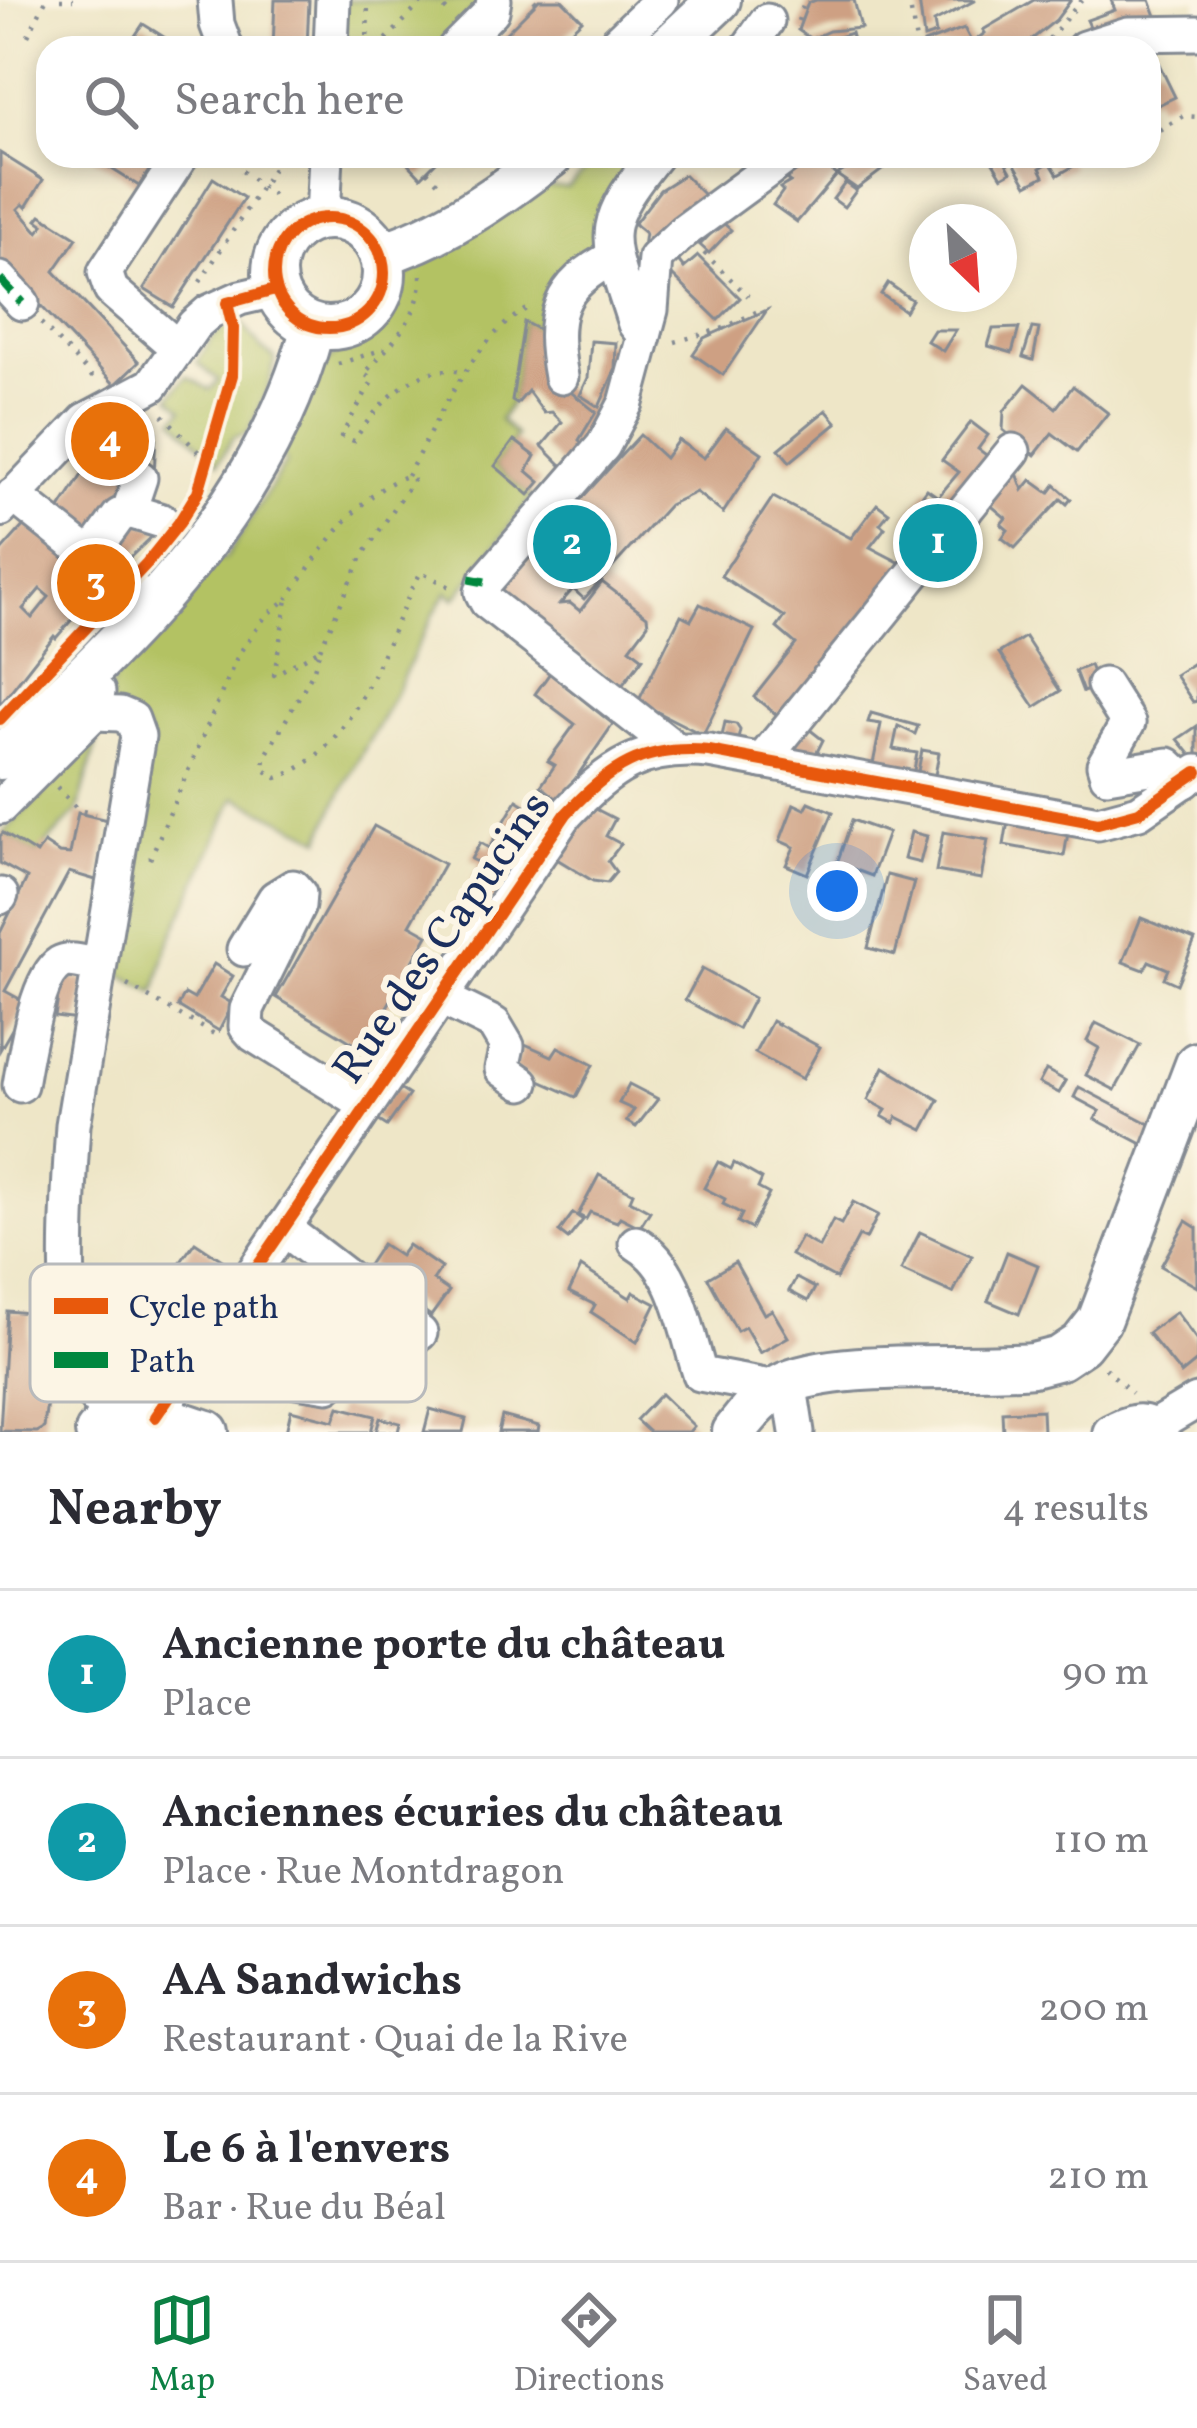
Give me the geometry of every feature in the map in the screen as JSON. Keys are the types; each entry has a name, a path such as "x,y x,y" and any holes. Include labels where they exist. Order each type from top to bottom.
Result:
{"main road":[{"path":"648,36 719,0"},
{"path":"381,254 467,215 517,170"},
{"path":"0,758 97,664 204,547 255,470 287,406 323,345 330,329 363,317 382,288 381,254 372,238 358,226 323,218 307,222 282,243 273,274 275,290 289,313 323,345"},
{"path":"734,1432 780,1387 838,1371 1033,1365 1060,1358 1081,1344 1112,1295 1197,1064"},
{"path":"114,1424 207,1432"}],"street":[{"path":"215,0 222,36"},
{"path":"332,36 333,0"},
{"path":"467,36 492,11 494,0"},
{"path":"610,0 635,36"},
{"path":"641,36 662,0"},
{"path":"1123,36 1197,33"},
{"path":"173,168 105,272 110,290 178,348"},
{"path":"323,218 325,168"},
{"path":"642,341 614,257 613,219 619,202 646,168"},
{"path":"674,748 487,602 482,592 485,582 604,446 626,403 651,310 652,267 661,249 771,168"},
{"path":"561,377 556,316 579,278 614,257"},
{"path":"152,605 91,555 5,500 86,420 152,385 209,312 275,290"},
{"path":"762,761 1012,451"},
{"path":"91,555 118,517 144,503"},
{"path":"0,807 94,713 97,664"},
{"path":"1104,685 1128,723 1104,765 1107,775 1168,765 1191,777"},
{"path":"69,1264 73,1125 111,974 139,736 132,719 94,713"},
{"name":"Rue des Capucins","path":"258,1264 566,814 601,776 640,757 674,748 1098,823 1139,812 1191,777"},
{"path":"244,949 275,898 293,887 299,894 298,906 247,1009 246,1026 366,1105"},
{"path":"20,1085 34,1010 56,966 68,961 111,974"},
{"path":"439,998 494,1024 507,1046 502,1069 522,1083"},
{"path":"283,1228 330,1264"},
{"path":"636,1243 652,1252 664,1268 700,1374 780,1387 792,1400 796,1432"},
{"path":"1140,1427 1197,1401"},
{"name":"Rue des Capucins","path":"114,1424 136,1402"}],"path":[{"path":"28,36 46,0"},
{"path":"60,0 73,0"},
{"path":"368,0 368,36"},
{"path":"390,36 424,0"},
{"path":"535,0 541,7"},
{"path":"909,0 915,36"},
{"path":"1161,129 1183,116 1197,118"},
{"path":"196,289 273,168"},
{"path":"838,171 843,168"},
{"path":"242,171 277,198"},
{"path":"692,241 748,296"},
{"path":"421,269 418,303 401,332 364,374 373,380 341,436 354,441 372,411 406,385 442,371 464,373"},
{"path":"11,291 107,393"},
{"path":"149,862 238,656 265,617 286,599 320,552 366,502 407,476 464,373 523,310 566,294"},
{"path":"642,341 657,347 724,328 760,310"},
{"path":"323,345 340,364 382,350 401,332"},
{"path":"154,406 207,461 214,440"},
{"path":"407,476 413,481 409,492 392,509 362,557 314,672 265,757 264,770 277,778 296,772 344,731 421,572 457,591"},
{"path":"286,599 274,675 320,649"},
{"path":"52,782 78,810"},
{"path":"111,974 223,1039"},
{"path":"1081,1344 1137,1397 1140,1427"}],"green space":[{"path":"333,0 494,0 465,36 332,36"},
{"path":"588,168 649,168 611,239 547,334 524,323 512,401 500,420 516,436 495,466 532,497 455,599 447,592 437,608 321,839 235,797 167,948 155,992 112,970 147,732 107,701 119,664 210,561 226,558 286,462 279,452 321,366 386,320 406,277 416,267 536,186 567,188"},
{"path":"231,320 240,321 275,358 268,389 248,433 234,437 218,463 174,419 183,409 170,397 187,376 210,390 218,380 197,363 212,338"},
{"path":"99,734 78,810 37,854 3,833"}],"building":[{"path":"275,0 309,0 308,36 274,36"},
{"path":"539,0 562,0 582,20 565,36 503,36"},
{"path":"854,0 861,28 807,36 798,30 808,3"},
{"path":"919,0 976,0 934,22 936,34 924,36"},
{"path":"1034,0 1071,0 1036,36 981,36 983,30"},
{"path":"1111,0 1150,0 1156,16 1092,31 1087,20 1115,10"},
{"path":"143,24 162,36 135,36"},
{"path":"964,28 968,36 943,36"},
{"path":"1161,68 1175,97 1161,104"},
{"path":"0,153 43,180 26,207 23,204 18,209 38,232 44,225 37,220 41,215 77,238 54,271 139,362 115,385 0,262"},
{"path":"110,168 151,168 139,186"},
{"path":"793,168 837,168 832,171 837,175 797,222 773,205 783,191 780,188 790,182 785,178"},
{"path":"848,168 885,168 857,189 837,175"},
{"path":"1017,168 1040,168 1044,176 1027,185"},
{"path":"684,175 709,200 643,247 645,233 634,224 660,190"},
{"path":"213,178 244,198 173,307 144,289"},
{"path":"845,183 856,191 844,207 833,199"},
{"path":"722,222 731,230 709,253 700,245"},
{"path":"698,256 740,298 718,320 668,271 677,259 684,268"},
{"path":"888,283 909,298 909,305 905,311 881,294"},
{"path":"767,310 723,375 693,354 704,338"},
{"path":"524,322 547,334 558,382 596,412 579,440 582,443 563,467 542,446 562,422 552,412 544,413 528,391 517,404 512,401"},
{"path":"1019,328 1012,353 988,346 993,329"},
{"path":"1032,328 1039,329 1033,360 1023,357"},
{"path":"934,330 956,330 943,351 927,341"},
{"path":"591,341 616,343 615,370 599,407 580,395 588,378"},
{"path":"1026,384 1056,408 1073,386 1108,413 1077,452 1052,433 1035,455 1003,430 1004,411"},
{"path":"826,410 837,423 790,462 779,449"},
{"path":"971,422 988,435 978,449 993,460 933,539 906,518 927,489 938,497 959,472 942,460"},
{"path":"113,427 156,430 154,479 120,499 90,541 56,515"},
{"path":"726,428 762,453 723,513 696,492 669,505 584,599 573,589 560,604 570,603 580,611 602,582 647,616 648,624 630,648 643,658 621,687 496,591 640,435 665,458 678,440 704,458"},
{"path":"514,440 535,456 527,471 540,482 529,495 495,466"},
{"path":"1017,473 1023,490 1031,480 1049,493 1055,485 1071,499 1067,504 1061,499 1015,548 1002,538 1008,530 1001,524 1006,518 982,498 1005,474"},
{"path":"773,497 851,538 877,504 889,513 880,524 885,528 870,547 910,568 786,722 754,697 796,644 777,628 785,617 721,576"},
{"path":"127,519 160,529 122,565 104,551"},
{"path":"26,523 104,582 0,705 0,552","holes":["40,589 49,597 32,618 23,609"]},
{"path":"700,604 754,630 703,735 638,702 681,615 691,620"},
{"path":"1025,637 1060,691 1035,707 999,653"},
{"path":"1197,661 1197,701 1193,702 1175,675"},
{"path":"1090,665 1098,686 1083,692 1075,671"},
{"path":"550,673 613,724 560,801 541,786 555,765 548,761 575,724 535,694"},
{"path":"871,713 918,726 915,734 898,726 893,749 917,753 913,776 872,769 881,724 868,722"},
{"path":"725,722 740,730 737,744 721,741"},
{"path":"1197,726 1197,757 1194,759 1178,739"},
{"path":"809,729 823,740 815,756 778,751"},
{"path":"922,750 939,753 934,781 917,777"},
{"path":"517,800 541,815 523,844 529,847 485,912 462,900 481,864 471,859 480,843 489,848"},
{"path":"809,802 833,812 807,874 786,865 794,847 780,841 794,804 805,809"},
{"path":"592,807 615,819 606,836 621,844 608,861 616,872 607,883 593,881 552,856"},
{"path":"78,813 107,820 99,881 69,872 5,991 27,1003 0,1050 0,933 27,878 0,863 0,836 3,833 37,854 44,843 70,854"},
{"path":"852,820 888,833 872,876 837,863"},
{"path":"1008,821 1068,833 1064,856 1004,845"},
{"path":"374,826 444,864 410,925 428,935 363,1049 276,997"},
{"path":"911,832 927,836 920,863 904,859"},
{"path":"943,832 988,840 981,879 936,871"},
{"path":"887,875 914,882 895,955 868,948"},
{"path":"1141,918 1195,940 1177,984 1164,978 1168,969 1149,961 1144,970 1123,962"},
{"path":"214,964 233,976 221,997 233,1004 219,1031 178,1006 185,994 194,999"},
{"path":"702,969 754,998 738,1029 685,1000"},
{"path":"61,977 85,980 79,1020 55,1017"},
{"path":"772,1021 820,1047 802,1079 755,1053"},
{"path":"1096,1023 1140,1045 1115,1090 1086,1075 1099,1048 1087,1041"},
{"path":"525,1044 552,1056 558,1047 593,1065 576,1097 513,1069"},
{"path":"884,1067 939,1100 923,1130 897,1117 894,1123 882,1116 886,1110 868,1100"},
{"path":"1046,1070 1066,1081 1059,1093 1039,1083"},
{"path":"629,1084 658,1099 636,1127 626,1121 634,1110 619,1103"},
{"path":"395,1086 409,1095 387,1126 373,1117"},
{"path":"1079,1087 1155,1127 1148,1147 1095,1119 1100,1111 1074,1097"},
{"path":"718,1162 731,1169 734,1163 762,1179 758,1188 769,1194 751,1229 738,1222 742,1214 723,1204 725,1199 704,1188"},
{"path":"599,1175 633,1193 630,1200 650,1211 640,1227 620,1217 617,1222 590,1212 586,1219 578,1215"},
{"path":"853,1202 878,1215 866,1239 859,1236 836,1279 791,1255 801,1237 819,1247 833,1220 841,1224"},
{"path":"573,1213 583,1220 568,1239 559,1232"},
{"path":"1186,1221 1197,1228 1197,1287 1161,1266"},
{"path":"920,1232 972,1256 953,1293 901,1270"},
{"path":"195,1242 228,1264 179,1264"},
{"path":"382,1244 400,1256 408,1245 441,1268 433,1280 449,1291 431,1316 426,1312 426,1264 369,1264"},
{"path":"1007,1252 1038,1265 1019,1314 988,1301"},
{"path":"735,1262 764,1314 772,1310 788,1337 760,1353 745,1327 737,1331 708,1278"},
{"path":"581,1267 630,1298 633,1292 656,1304 637,1342 591,1312 595,1305 569,1292"},
{"path":"796,1278 815,1288 808,1301 789,1291"},
{"path":"7,1311 30,1313 26,1361 30,1361 30,1402 47,1402 44,1428 0,1431"},
{"path":"1176,1312 1197,1340 1197,1361 1181,1374 1148,1333"},
{"path":"661,1394 694,1426 689,1432 649,1432 636,1420"},
{"path":"339,1407 375,1416 371,1432 286,1432 291,1410 334,1421"},
{"path":"430,1409 466,1419 463,1432 424,1432"},
{"path":"1042,1410 1043,1432 1003,1432 1002,1412"},
{"path":"502,1416 539,1426 538,1432 498,1432"},
{"path":"380,1418 400,1423 398,1432 376,1432"}],"marked path":[{"path":"0,279 22,303"},
{"path":"469,579 485,582"}],"cycle path":[{"path":"329,218 350,222 368,234 380,252 384,273 380,294 368,312 350,324 329,328 308,324 290,312 278,294 274,273 278,252 290,234 308,222 329,218"},
{"path":"0,719 179,523 198,492 232,375 233,328 227,303 275,290"},
{"path":"259,1264 566,814 597,783 629,763 665,752 709,751 1098,823 1139,812 1197,772"},
{"path":"155,1417 165,1402"}],"place":[{"name":"Le 6 à l'envers","path":"110,441"},
{"name":"Ancienne porte du château","path":"938,543"},
{"name":"Anciennes écuries du château","path":"572,544"},
{"name":"AA Sandwichs","path":"96,583"}]}
